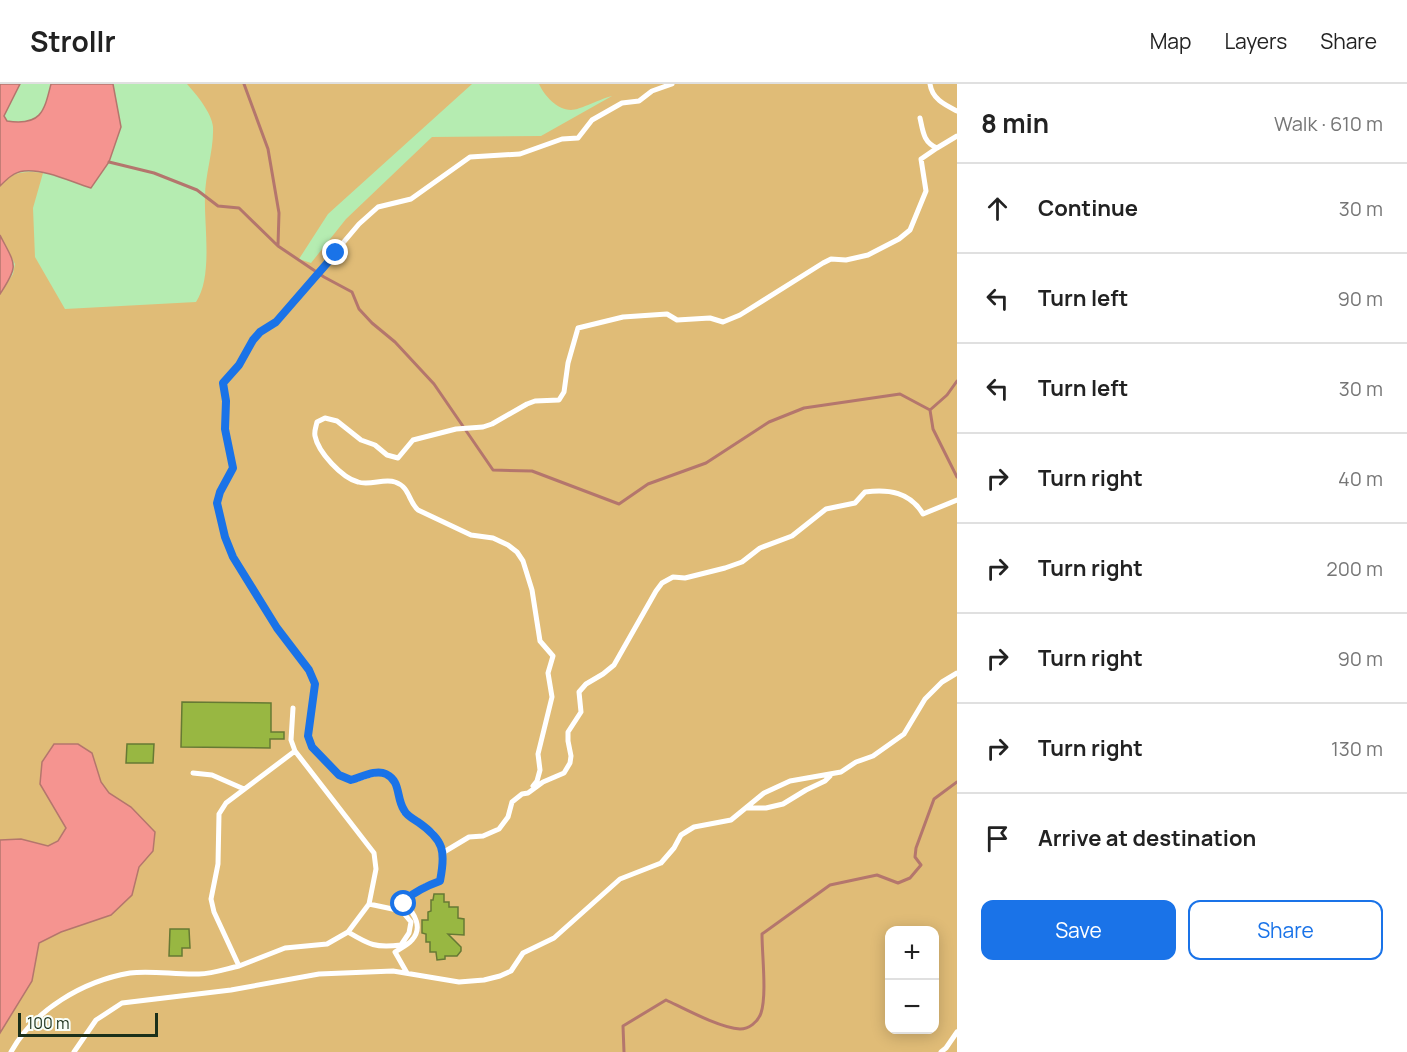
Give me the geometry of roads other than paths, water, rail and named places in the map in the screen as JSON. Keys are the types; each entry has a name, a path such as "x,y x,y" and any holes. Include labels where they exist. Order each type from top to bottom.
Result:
{"lane":[{"path":"407,973 395,952 411,942 418,925 412,911 404,904 405,900 425,886 440,881 444,852 433,832 404,813 396,782 389,775 379,772 351,780 339,775 312,747 308,736 315,684 300,656 277,628 238,565 219,520 217,503 220,492 233,468 225,429 226,401 223,383 239,365 260,332 276,322 359,224 378,207 411,199 470,157 520,154 562,139 578,138 592,120 622,103 639,101 652,91 672,84"},
{"path":"930,84 938,100 957,111"},
{"path":"920,118 923,136 930,145 938,147"},
{"path":"528,793 537,782 540,770 538,754 552,697 549,673 553,656 540,641 532,590 523,561 508,545 493,538 471,535 418,510 413,505 407,489 395,482 357,482 337,471 318,445 314,433 317,422 326,418 337,422 361,440 375,445 387,455 398,458 413,440 456,429 483,427 535,401 559,400 564,392 568,363 578,328 623,316 667,314 677,320 710,318 723,322 740,315 822,263 868,255 902,237 910,230 926,191 921,159 957,136"},
{"path":"444,852 469,837 483,836 499,829 508,817 512,802 543,782 564,773 571,756 568,732 581,712 579,692 586,684 614,665 662,583 673,578 685,578 742,562 760,548 792,536 826,509 855,503 865,492 881,490 905,495 923,514 957,500"},
{"path":"74,1052 96,1020 122,1003 231,990 319,974 379,971 407,973 459,982 484,980 511,971 523,953 554,938 620,879 661,863 674,848 681,835 694,827 731,820 764,792 790,781 831,774 873,756 904,734 925,699 942,682 957,674"},
{"path":"11,1052 20,1036 50,1008 84,986 131,973 202,974 239,966 285,948 327,944 348,932 369,904 376,869 374,853 295,751 291,740 293,708"},
{"path":"239,966 213,912 211,899 218,864 219,814 226,803 295,751"},
{"path":"193,772 212,775 243,789"},
{"path":"747,808 765,808 783,804 825,781 831,774"},
{"path":"348,932 370,945 383,947 401,945 411,922 402,911 369,904"},
{"path":"941,1052 957,1032"}],"waterway":[{"path":"244,84 268,149 279,213 278,245"},
{"path":"109,162 154,173 197,190 218,206 239,208 278,246 324,277 352,292 359,309 395,342 434,384 493,470 532,471 619,504 648,484 706,463 769,422 804,408 900,394 930,410"},
{"path":"930,410 947,395 957,381"},
{"path":"930,410 933,429 957,477"},
{"path":"624,1052 623,1026 666,1000 732,1028 747,1028 753,1024 760,1016 763,1005 762,934 830,885 877,875 898,883 910,878 921,865 915,857 916,848 934,799 957,782"}]}
